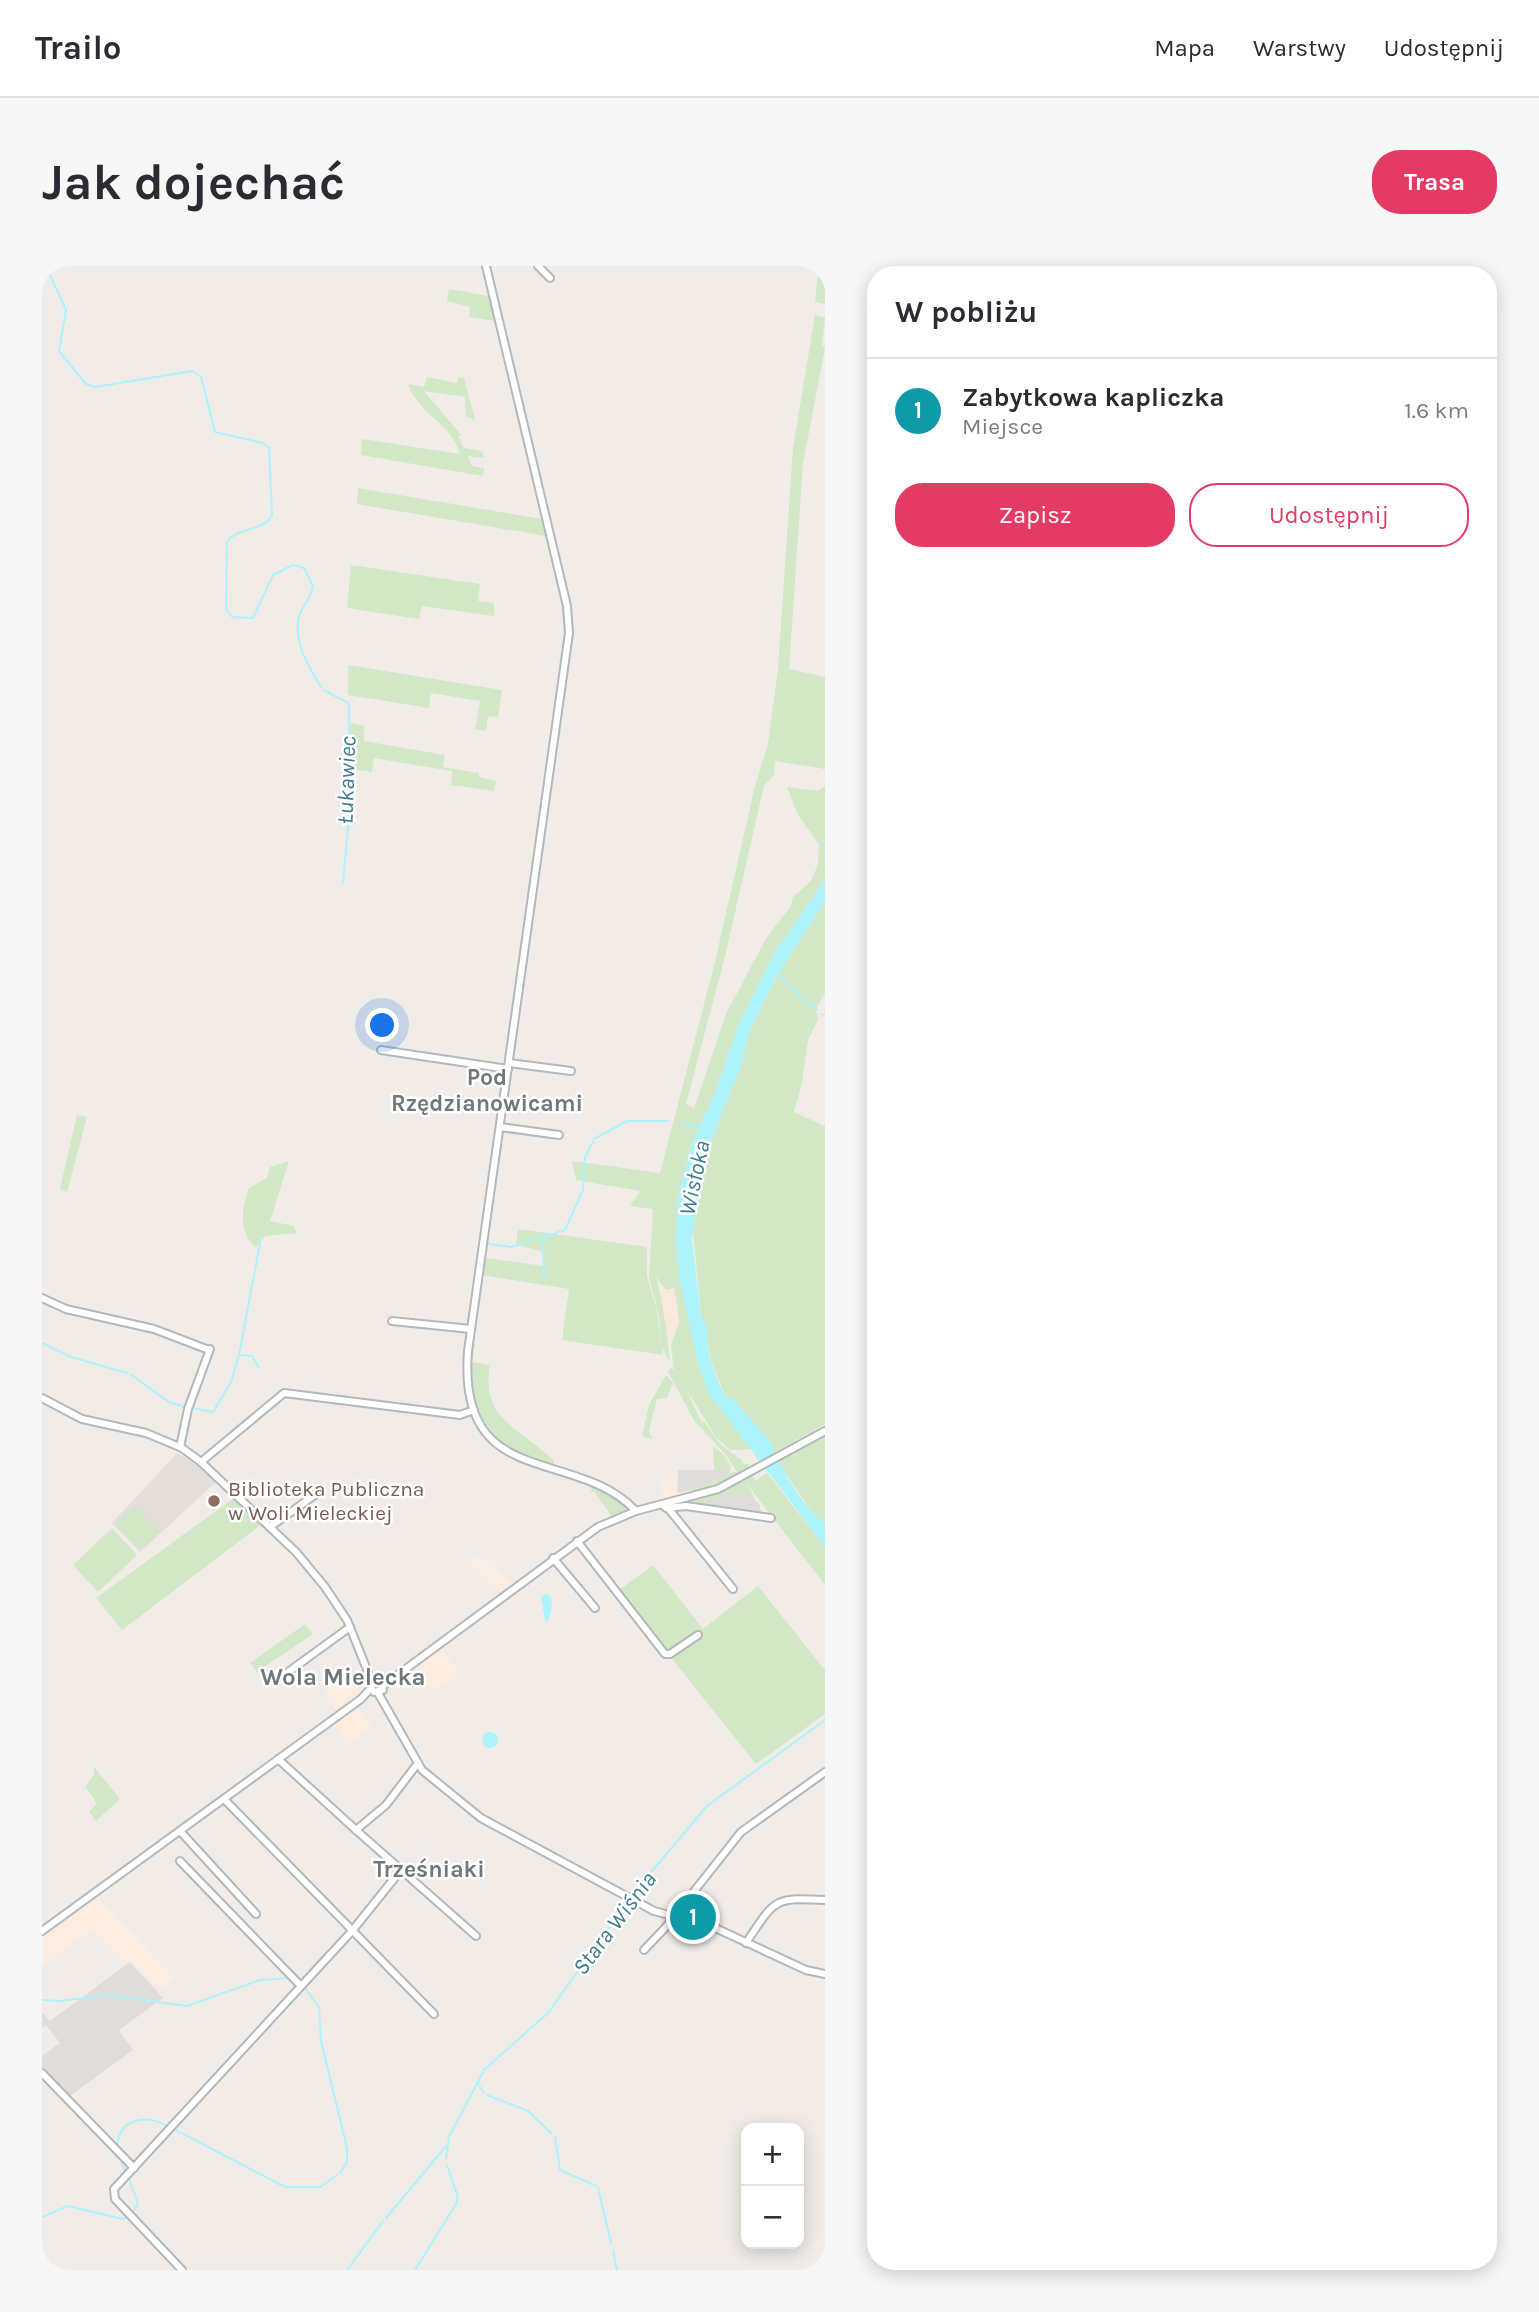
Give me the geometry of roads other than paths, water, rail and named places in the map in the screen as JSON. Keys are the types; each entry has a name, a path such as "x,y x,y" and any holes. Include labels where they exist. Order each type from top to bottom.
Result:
{"street":[{"path":"486,266 567,606 569,633 471,1329 467,1376 474,1410 491,1436 520,1459 607,1487 636,1511"},
{"path":"538,266 550,278"},
{"path":"381,1050 570,1071"},
{"path":"500,1127 559,1135"},
{"path":"42,1298 66,1309 154,1329 210,1349 188,1409 180,1447"},
{"path":"392,1321 471,1329"},
{"path":"201,1462 284,1393 460,1415 474,1410"},
{"path":"42,1398 82,1419 135,1429 180,1447 201,1462 270,1527 325,1587 350,1627 377,1687 418,1763 434,1782 481,1818 630,1897 673,1916 711,1926 806,1970 825,1974"},
{"path":"42,1931 577,1541 610,1521 636,1511 666,1506 704,1494 744,1476 825,1431"},
{"path":"270,1527 316,1494"},
{"path":"666,1506 687,1506 771,1518"},
{"path":"666,1506 733,1589"},
{"path":"577,1541 665,1654 670,1654 698,1635"},
{"path":"553,1558 595,1608"},
{"path":"284,1675 350,1627"},
{"path":"278,1759 476,1936"},
{"path":"356,1830 386,1805 418,1763"},
{"path":"644,1950 741,1832 825,1772"},
{"path":"224,1798 434,2014"},
{"path":"180,1831 256,1914"},
{"path":"180,1861 301,1986"},
{"path":"182,2270 115,2199 114,2189 352,1931 401,1870"},
{"path":"746,1943 774,1903 785,1899 825,1900"},
{"path":"42,2073 134,2168"}],"water":[{"name":"Wisłoka","path":"825,880 825,901 778,974 751,1028 741,1065 703,1162 692,1240 701,1317 706,1325 709,1354 720,1386 725,1396 732,1398 769,1440 793,1486 809,1508 825,1523 825,1547 709,1394 698,1365 679,1276 676,1236 678,1196 691,1146 715,1093 738,1026 775,952"},
{"path":"546,1593 552,1598 546,1625 541,1598"},
{"path":"490,1732 496,1734 496,1746 490,1748 484,1746 482,1740 484,1734"}],"waterway":[{"name":"Łukawiec","path":"46,266 66,310 59,351 86,384 95,387 192,371 201,377 215,432 263,443 269,448 272,516 262,525 237,534 227,542 226,609 232,617 253,618 273,575 293,565 304,568 313,586 299,617 298,636 303,654 321,687"},
{"name":"Łukawiec","path":"324,690 348,703 349,708 348,828 343,883"},
{"path":"776,973 817,1010"},
{"path":"594,1139 627,1121 668,1121"},
{"path":"682,1124 701,1127"},
{"path":"489,1244 511,1247 565,1230 583,1190 585,1157 593,1142"},
{"path":"192,1408 213,1412 231,1382 239,1355 261,1238"},
{"path":"544,1280 543,1243 546,1238"},
{"path":"42,1343 71,1357 127,1373"},
{"path":"240,1355 252,1356 259,1368"},
{"path":"130,1374 169,1402 185,1407"},
{"name":"Stara Wiśnia","path":"631,1896 707,1806 825,1720"},
{"name":"Stara Wiśnia","path":"446,2159 449,2137 484,2070 548,2013 628,1901"},
{"path":"42,2000 59,2001 107,1995 187,2006 260,1980 290,1978"},
{"path":"304,1987 319,2007 321,2041 347,2148 347,2162 340,2173"},
{"name":"Stara Wiśnia","path":"479,2079 478,2084 484,2093"},
{"path":"487,2095 528,2111 552,2134"},
{"path":"117,2146 123,2129 135,2121 151,2120 168,2126"},
{"path":"172,2128 285,2187 320,2187 337,2175"},
{"path":"555,2137 560,2170 596,2186"},
{"path":"386,2218 446,2146"},
{"path":"121,2160 125,2172"},
{"name":"Stara Wiśnia","path":"415,2270 456,2204 458,2197 447,2165"},
{"path":"129,2179 138,2203 133,2212"},
{"path":"598,2188 611,2243"},
{"path":"42,2217 68,2206 123,2219 128,2217"},
{"path":"347,2270 383,2221"},
{"path":"613,2250 617,2270"},
{"path":"817,2270 825,2265"}],"place":[{"name":"Biblioteka Publiczna w Woli Mieleckiej","path":"214,1501"},
{"name":"Zabytkowa kapliczka","path":"693,1917"}],"district":[{"name":"Pod Rzędzianowicami","path":"487,1090"},
{"name":"Wola Mielecka","path":"343,1677"},
{"name":"Trześniaki","path":"429,1869"}]}
